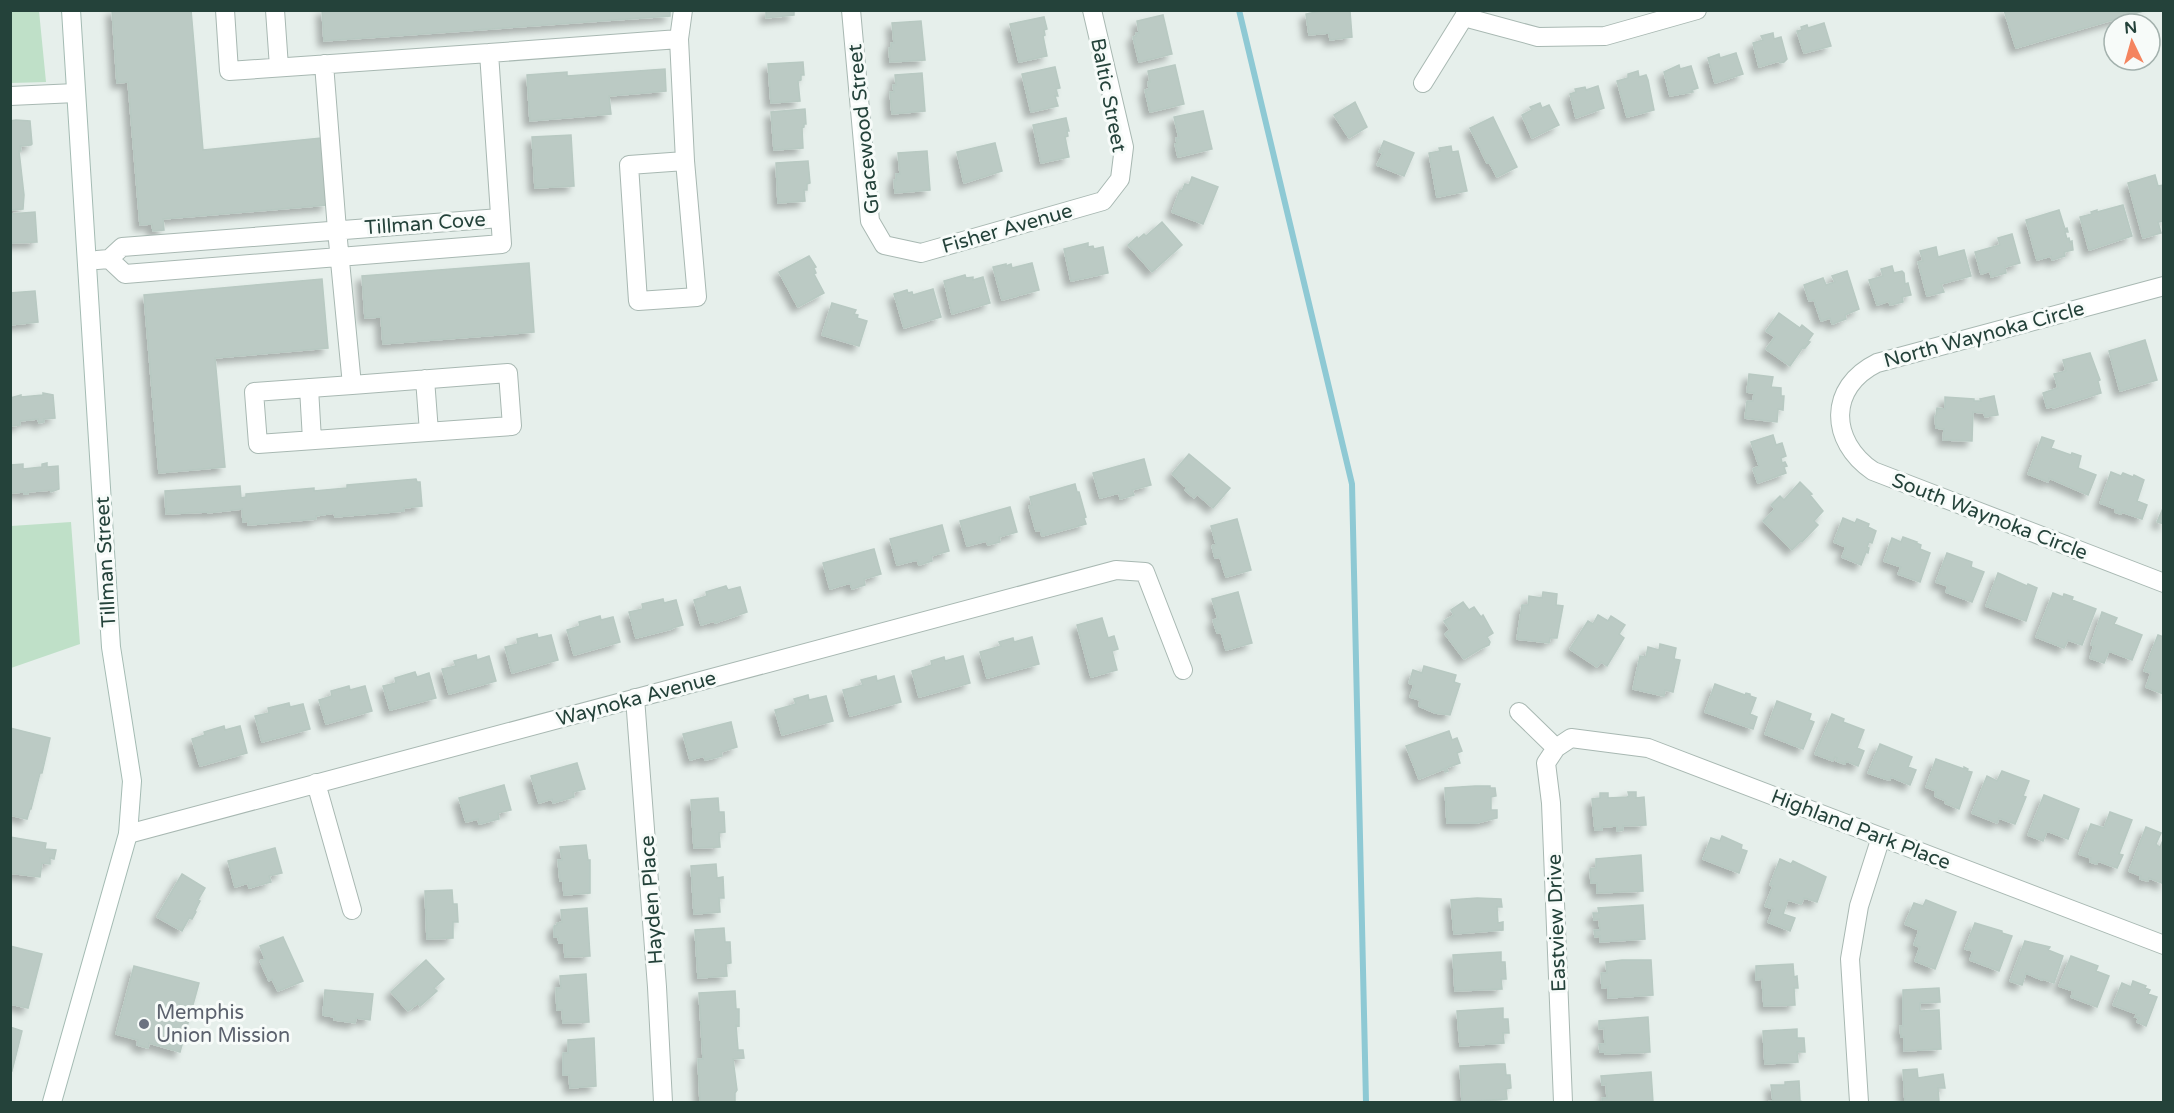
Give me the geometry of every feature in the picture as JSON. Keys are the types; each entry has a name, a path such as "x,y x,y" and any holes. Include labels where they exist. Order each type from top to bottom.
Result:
{"street":[{"name":"Tillman Street","path":"52,1102 128,834 132,781 111,647 71,10"},
{"path":"225,10 229,71 679,39"},
{"path":"275,10 279,67"},
{"path":"683,10 679,39 685,161 697,297 638,301 629,165 685,161"},
{"name":"Gracewood Street","path":"851,10 870,221 884,244"},
{"name":"Baltic Street","path":"1092,10 1124,147 1120,179"},
{"path":"1423,83 1461,14 1538,37 1605,36 1697,10"},
{"path":"489,53 500,218"},
{"path":"324,64 352,385"},
{"path":"10,96 76,93"},
{"name":"Fisher Avenue","path":"884,244 921,253 1103,201 1120,179"},
{"name":"Tillman Cove","path":"87,261 109,259 122,247 500,218 502,244 125,274 109,259"},
{"path":"270,235 272,262"},
{"name":"North Waynoka Circle","path":"1841,423 1841,409 1848,385 1866,368 1877,363 2163,286"},
{"path":"508,374 512,426 258,444 254,392 425,379 508,374"},
{"path":"425,379 429,432"},
{"path":"309,388 312,440"},
{"name":"South Waynoka Circle","path":"1841,423 1850,450 1873,471 2163,583"},
{"name":"Waynoka Avenue","path":"128,834 1116,570 1145,572 1183,670"},
{"name":"Hayden Place","path":"635,698 657,987 663,1102"},
{"path":"1519,712 1556,748"},
{"name":"Highland Park Place","path":"1556,748 1570,738 1648,748 2163,945"},
{"name":"Eastview Drive","path":"1556,748 1546,763 1551,803 1563,1102"},
{"path":"316,783 352,910"},
{"path":"1859,1102 1850,959 1859,906 1881,837"}],"green space":[{"path":"10,11 39,11 46,82 11,83"},
{"path":"71,522 80,644 11,668 11,526"}],"building":[{"path":"112,10 191,10 203,150 321,138 327,205 163,219 164,230 153,231 152,224 140,225 128,82 117,83"},
{"path":"322,10 670,10 670,16 324,41"},
{"path":"766,10 794,10 794,15 766,18"},
{"path":"1325,10 1350,11 1352,37 1330,40 1329,33 1309,35 1306,14"},
{"path":"2004,10 2147,10 2102,12 2102,23 2016,48"},
{"path":"1163,15 1172,54 1139,62 1133,37 1139,33 1137,21"},
{"path":"1044,17 1047,29 1044,30 1045,35 1043,36 1047,56 1019,62 1010,24"},
{"path":"921,21 925,60 890,62 889,48 891,48 891,43 894,43 892,23"},
{"path":"1824,23 1831,46 1804,53 1797,31 1807,25 1808,28"},
{"path":"1773,33 1774,39 1781,37 1787,59 1784,62 1779,61 1759,67 1753,43 1763,40 1761,36"},
{"path":"1736,53 1743,74 1715,83 1708,58 1719,54 1720,58"},
{"path":"803,62 804,75 801,75 801,80 798,81 800,101 771,103 768,64"},
{"path":"1175,65 1184,104 1150,112 1145,90 1149,89 1148,71"},
{"path":"1679,65 1680,69 1691,66 1698,88 1692,90 1693,92 1670,96 1664,72"},
{"path":"1055,67 1060,88 1056,89 1058,96 1055,96 1058,106 1031,112 1022,74"},
{"path":"665,69 666,91 609,96 611,114 530,121 527,75 567,72 567,76"},
{"path":"1638,71 1639,77 1646,75 1654,110 1627,117 1617,81 1628,78 1628,74"},
{"path":"922,73 925,111 892,114 890,92 894,92 895,75"},
{"path":"1598,86 1604,108 1576,118 1570,94 1576,92 1575,89 1585,87 1586,90"},
{"path":"1355,102 1367,127 1349,138 1334,115"},
{"path":"1540,103 1542,108 1549,105 1559,125 1532,138 1522,115 1532,110 1530,107"},
{"path":"805,109 806,124 802,128 803,148 774,150 771,112"},
{"path":"1203,111 1212,149 1178,157 1175,144 1177,143 1176,138 1179,138 1174,117"},
{"path":"1493,117 1517,167 1497,177 1489,162 1487,163 1470,128"},
{"path":"1066,118 1069,131 1067,131 1068,136 1065,137 1069,157 1041,163 1033,125"},
{"path":"10,121 30,121 32,144 20,146 21,151 19,151 24,195 23,209 10,210"},
{"path":"571,135 574,186 535,188 532,137"},
{"path":"1384,141 1414,153 1404,176 1377,165 1383,153 1379,152"},
{"path":"995,143 1002,171 964,183 957,152"},
{"path":"1451,146 1452,152 1458,151 1467,191 1437,197 1429,153"},
{"path":"927,151 930,190 895,193 894,180 896,180 896,174 900,174 898,153"},
{"path":"808,161 810,183 807,184 807,190 804,190 805,201 778,203 776,163"},
{"path":"2155,175 2158,186 2164,185 2164,221 2158,222 2161,233 2143,238 2128,183"},
{"path":"1192,177 1218,187 1203,224 1172,212 1180,190 1182,191 1185,184 1189,185"},
{"path":"2123,205 2132,236 2089,250 2080,217 2097,210 2097,212"},
{"path":"2059,210 2065,229 2067,228 2068,232 2065,232 2067,239 2072,241 2073,250 2064,252 2065,256 2052,260 2051,256 2037,260 2026,220"},
{"path":"35,212 37,242 10,243 10,214"},
{"path":"1162,222 1182,245 1152,272 1128,245 1137,237 1138,239 1144,234 1146,236"},
{"path":"2012,234 2020,263 2005,267 2006,273 1991,277 1990,271 1981,274 1975,252 2000,245 1998,238"},
{"path":"1088,243 1088,247 1093,246 1094,249 1103,247 1108,273 1071,281 1064,249"},
{"path":"1936,247 1938,257 1964,250 1971,276 1941,284 1944,292 1927,296 1918,262 1923,261 1920,251"},
{"path":"809,256 816,267 814,274 824,293 798,307 779,272"},
{"path":"529,263 534,332 383,344 381,317 365,318 362,276"},
{"path":"1032,263 1039,290 1002,300 993,267 1011,264 1012,268"},
{"path":"1892,266 1894,273 1902,271 1904,273 1905,284 1908,283 1911,295 1902,297 1903,302 1890,305 1889,301 1877,305 1869,280 1883,276 1881,269"},
{"path":"1847,271 1859,309 1845,315 1846,319 1832,324 1830,318 1821,321 1814,300 1809,301 1804,285 1823,278 1826,285 1835,282 1832,276"},
{"path":"965,275 966,278 973,277 973,280 983,277 990,303 952,314 944,281"},
{"path":"322,279 328,348 215,358 225,467 159,473 144,295"},
{"path":"933,289 941,317 904,328 894,294 907,290 913,295"},
{"path":"35,291 38,322 10,325 10,293"},
{"path":"832,303 856,310 854,314 858,315 857,318 867,321 859,346 822,335"},
{"path":"1779,313 1800,328 1802,325 1813,334 1808,341 1810,342 1805,348 1803,347 1790,366 1766,349 1775,337 1766,331"},
{"path":"2145,340 2157,380 2120,391 2109,351"},
{"path":"2090,353 2100,380 2098,381 2101,393 2047,408 2043,393 2058,388 2054,374 2066,371 2063,360"},
{"path":"1749,374 1773,377 1771,387 1781,388 1781,396 1784,396 1783,410 1778,409 1777,422 1745,418 1747,401 1753,401 1754,393 1747,392"},
{"path":"43,393 53,395 55,418 44,419 44,422 39,423 38,419 20,421 20,425 10,426 10,398 21,395 21,397 43,395"},
{"path":"1994,396 1998,415 1985,417 1984,413 1973,412 1972,441 1943,440 1944,429 1936,428 1935,416 1937,408 1945,409 1945,397 1981,401 1980,399"},
{"path":"1773,435 1776,445 1782,443 1786,456 1781,458 1782,463 1785,462 1787,466 1784,467 1786,473 1758,483 1753,469 1759,466 1751,442"},
{"path":"2042,437 2054,441 2051,448 2081,456 2078,468 2096,475 2088,495 2049,478 2048,482 2028,474"},
{"path":"1189,454 1230,488 1213,508 1197,494 1194,498 1185,490 1188,487 1172,474"},
{"path":"1144,459 1151,485 1132,490 1134,495 1120,499 1119,493 1100,498 1093,473"},
{"path":"47,463 47,467 58,466 59,489 51,492 51,490 28,492 28,494 10,493 11,465 23,464 23,469 42,467 42,464"},
{"path":"2111,472 2121,476 2123,473 2133,477 2134,475 2144,480 2137,501 2147,505 2142,519 2115,512 2116,509 2100,503"},
{"path":"416,479 420,482 422,506 404,508 404,511 335,517 334,513 316,516 316,519 248,525 248,521 243,522 242,509 166,514 165,491 240,486 241,498 246,497 246,494 314,488 314,491 347,488 347,485"},
{"path":"1800,482 1812,494 1810,495 1823,511 1814,521 1818,525 1792,550 1763,521 1775,509 1771,505 1780,496 1784,500"},
{"path":"1075,484 1086,517 1084,518 1086,524 1042,536 1040,530 1036,531 1029,506 1032,505 1030,497"},
{"path":"2164,506 2164,524 2157,522"},
{"path":"1010,507 1017,532 999,537 1000,542 988,545 986,541 967,546 960,521"},
{"path":"1843,518 1855,523 1857,519 1869,524 1868,527 1876,531 1872,543 1869,542 1868,553 1866,552 1861,565 1842,557 1846,547 1834,542"},
{"path":"1237,519 1251,570 1226,577 1220,557 1215,558 1212,546 1216,544 1211,526"},
{"path":"942,525 949,551 931,556 932,561 919,565 917,560 897,565 890,539"},
{"path":"1903,537 1917,542 1921,545 1920,549 1930,553 1920,582 1898,574 1901,567 1884,561 1892,538 1901,542"},
{"path":"874,549 881,574 864,579 865,585 852,589 850,583 830,589 823,563"},
{"path":"1947,553 1972,562 1971,567 1984,572 1972,602 1946,592 1948,586 1936,582"},
{"path":"1998,573 2037,588 2026,621 1986,606"},
{"path":"726,586 728,590 740,587 747,612 715,623 714,621 701,625 694,600 707,596 706,592"},
{"path":"1238,592 1252,643 1226,650 1221,632 1217,633 1213,620 1218,619 1212,599"},
{"path":"1543,592 1557,594 1556,605 1563,606 1557,638 1550,638 1549,643 1517,639 1522,605 1528,605 1529,596 1542,598"},
{"path":"2053,593 2063,597 2064,594 2073,597 2072,600 2096,609 2082,645 2068,640 2064,648 2036,637"},
{"path":"663,599 664,603 676,600 683,625 636,638 629,612 643,609 642,604"},
{"path":"1463,602 1469,610 1474,607 1481,617 1483,615 1493,633 1487,637 1489,645 1464,659 1445,634 1450,630 1444,621 1454,615 1451,610"},
{"path":"2102,612 2117,618 2114,624 2142,635 2132,660 2109,651 2104,663 2090,658 2094,646 2091,645"},
{"path":"1598,615 1608,621 1611,616 1625,625 1619,634 1624,638 1607,666 1601,662 1597,667 1570,649 1588,621 1593,624"},
{"path":"600,616 601,620 613,617 620,642 574,655 567,630 580,626 579,622"},
{"path":"1102,618 1108,638 1114,636 1118,649 1112,651 1117,670 1091,677 1077,625"},
{"path":"537,634 538,638 551,635 558,660 512,673 505,647 518,644 517,639"},
{"path":"2158,635 2164,637 2163,694 2146,687 2151,673 2144,671"},
{"path":"1032,637 1039,664 987,678 980,652 1001,646 999,642 1013,638 1014,642"},
{"path":"1660,644 1676,648 1674,659 1680,660 1673,692 1665,690 1664,696 1633,689 1640,656 1646,657 1648,647 1659,650"},
{"path":"476,655 477,660 489,656 496,681 449,694 442,669 456,666 454,661"},
{"path":"963,656 970,683 919,697 912,671 932,665 931,661 944,657 945,661"},
{"path":"1424,666 1456,675 1454,682 1460,684 1450,715 1435,713 1419,706 1420,700 1410,697 1414,685 1409,683 1413,670 1422,673"},
{"path":"415,672 417,677 429,673 436,698 390,710 383,686 396,683 395,678"},
{"path":"876,676 877,681 894,676 901,702 850,716 843,690 863,685 861,680"},
{"path":"1715,684 1745,695 1750,694 1756,698 1750,714 1757,717 1753,729 1705,712"},
{"path":"349,686 350,690 365,686 372,711 326,724 319,700 332,696 331,691"},
{"path":"808,695 809,700 826,696 833,721 782,735 775,710 796,704 794,699"},
{"path":"1777,701 1811,714 1809,720 1814,722 1803,749 1765,734"},
{"path":"289,703 290,707 303,704 310,729 262,742 255,716 269,713 268,708"},
{"path":"1832,714 1844,719 1843,722 1864,730 1857,748 1864,751 1858,766 1846,761 1845,764 1836,761 1835,757 1833,761 1815,754"},
{"path":"731,722 737,747 721,752 722,756 705,760 704,756 690,760 683,734"},
{"path":"224,726 225,730 240,726 247,753 200,766 192,739 205,735 204,732"},
{"path":"10,728 50,738 42,773 40,773 27,819 10,815"},
{"path":"1449,731 1452,740 1457,738 1462,751 1457,753 1460,763 1446,768 1448,771 1445,772 1444,769 1419,779 1406,746"},
{"path":"1880,744 1912,757 1908,767 1916,770 1910,785 1891,777 1890,780 1868,773"},
{"path":"1936,759 1964,769 1964,767 1968,769 1967,771 1972,772 1959,809 1945,803 1946,801 1935,796 1936,791 1926,787"},
{"path":"577,763 585,789 573,792 574,797 553,803 552,799 539,803 531,776"},
{"path":"2002,771 2029,781 2023,796 2026,797 2015,824 1999,818 1997,823 1972,813 1987,776 1997,781"},
{"path":"504,785 511,810 498,813 499,819 479,824 478,819 466,822 459,798"},
{"path":"1475,786 1495,788 1496,796 1491,797 1491,810 1497,810 1497,818 1477,823 1447,823 1445,788"},
{"path":"1628,792 1636,792 1636,798 1644,797 1646,825 1623,826 1623,830 1617,831 1617,826 1595,830 1592,799 1600,798 1600,793 1608,793 1608,798 1627,797"},
{"path":"2044,795 2079,809 2068,839 2047,831 2043,841 2028,835"},
{"path":"718,798 719,812 724,812 725,832 719,833 720,847 694,848 691,800"},
{"path":"2110,812 2132,820 2119,854 2123,855 2117,868 2098,861 2097,864 2090,862 2091,858 2079,854 2091,824 2104,828"},
{"path":"2146,827 2161,833 2156,844 2158,846 2160,847 2164,838 2164,884 2149,878 2148,881 2140,879 2141,876 2129,871"},
{"path":"1722,836 1742,845 1741,849 1747,851 1739,873 1703,859 1711,838 1720,841"},
{"path":"10,837 46,843 45,849 56,850 54,859 50,858 50,864 42,863 40,877 10,873"},
{"path":"586,845 588,860 590,860 590,893 564,895 558,860 562,860 560,847"},
{"path":"275,848 282,873 269,876 271,882 249,888 248,883 235,887 228,861"},
{"path":"1641,855 1643,891 1597,893 1597,883 1591,883 1590,869 1596,868 1596,859"},
{"path":"1780,859 1791,864 1793,861 1826,877 1817,902 1804,898 1801,904 1788,900 1783,914 1795,918 1790,931 1768,922 1773,909 1765,906"},
{"path":"716,864 717,878 723,877 724,898 719,898 720,912 694,914 691,866"},
{"path":"182,874 205,888 198,900 200,901 196,912 192,919 189,918 182,931 157,917"},
{"path":"452,890 453,904 457,904 458,922 453,922 453,938 427,939 425,891"},
{"path":"1501,899 1502,907 1497,907 1498,923 1503,922 1503,930 1454,934 1451,900"},
{"path":"1926,900 1956,912 1935,969 1915,961 1920,947 1914,945 1919,930 1905,924 1914,903 1923,906"},
{"path":"1643,905 1645,939 1600,942 1600,936 1595,937 1594,930 1600,930 1599,919 1594,920 1593,913 1599,913 1598,908"},
{"path":"587,908 590,956 565,957 564,943 559,943 558,937 554,937 554,926 562,922 561,910"},
{"path":"1975,923 2012,936 1999,971 1970,960 1973,951 1965,949"},
{"path":"724,928 725,942 730,942 731,963 726,964 727,976 698,978 695,930"},
{"path":"283,937 303,981 278,991 272,979 269,981 260,961 265,959 260,946"},
{"path":"2025,941 2050,947 2048,950 2063,956 2054,983 2026,973 2022,985 2010,981"},
{"path":"10,946 42,954 28,1008 10,1004"},
{"path":"1501,952 1501,962 1505,962 1506,979 1501,979 1502,989 1455,991 1453,955"},
{"path":"2071,956 2098,966 2096,971 2109,976 2097,1007 2071,997 2073,991 2059,986"},
{"path":"426,960 444,979 434,988 437,991 420,1006 418,1003 408,1011 391,992"},
{"path":"1651,960 1653,995 1608,998 1608,987 1602,988 1601,973 1607,973 1606,962"},
{"path":"1793,964 1798,988 1794,988 1795,1005 1764,1006 1762,979 1756,980 1756,966"},
{"path":"134,966 199,983 180,1052 149,1043 148,1048 137,1045 138,1040 116,1034"},
{"path":"586,974 589,1022 563,1023 562,1010 557,1010 556,988 561,988 560,976"},
{"path":"2133,981 2146,986 2145,988 2150,990 2148,994 2157,997 2146,1026 2137,1022 2139,1018 2135,1017 2137,1014 2113,1005 2122,983 2131,987"},
{"path":"1939,988 1940,1002 1920,1003 1920,1011 1939,1010 1941,1049 1904,1051 1904,1037 1901,1037 1900,1026 1903,1026 1903,990"},
{"path":"325,990 373,994 370,1020 356,1018 355,1023 334,1020 335,1017 323,1015"},
{"path":"735,991 736,1009 739,1009 739,1026 736,1025 738,1050 743,1050 744,1058 733,1059 737,1090 735,1102 700,1102 698,1059 703,1059 699,993"},
{"path":"1503,1008 1503,1019 1508,1019 1509,1033 1503,1033 1504,1043 1460,1046 1457,1011"},
{"path":"1648,1017 1650,1052 1605,1054 1605,1052 1600,1052 1599,1044 1605,1044 1604,1028 1599,1029 1599,1021"},
{"path":"10,1027 22,1031 12,1071 10,1070"},
{"path":"1797,1029 1797,1038 1804,1038 1805,1052 1797,1052 1798,1062 1765,1064 1763,1031"},
{"path":"594,1038 596,1086 570,1088 569,1075 563,1075 563,1053 568,1053 568,1040"},
{"path":"1505,1064 1506,1075 1510,1075 1511,1088 1506,1089 1507,1099 1462,1102 1460,1066"},
{"path":"1917,1069 1918,1078 1943,1074 1945,1088 1938,1088 1939,1102 1905,1102 1903,1070"},
{"path":"1651,1072 1653,1102 1602,1102 1602,1098 1607,1098 1606,1084 1602,1085 1601,1076"},
{"path":"1799,1081 1800,1101 1803,1102 1766,1102 1773,1101 1771,1085 1785,1085 1785,1082"}],"waterway":[{"path":"1239,10 1352,484 1366,1102"}],"place":[{"name":"Memphis Union Mission","path":"144,1024"}]}
